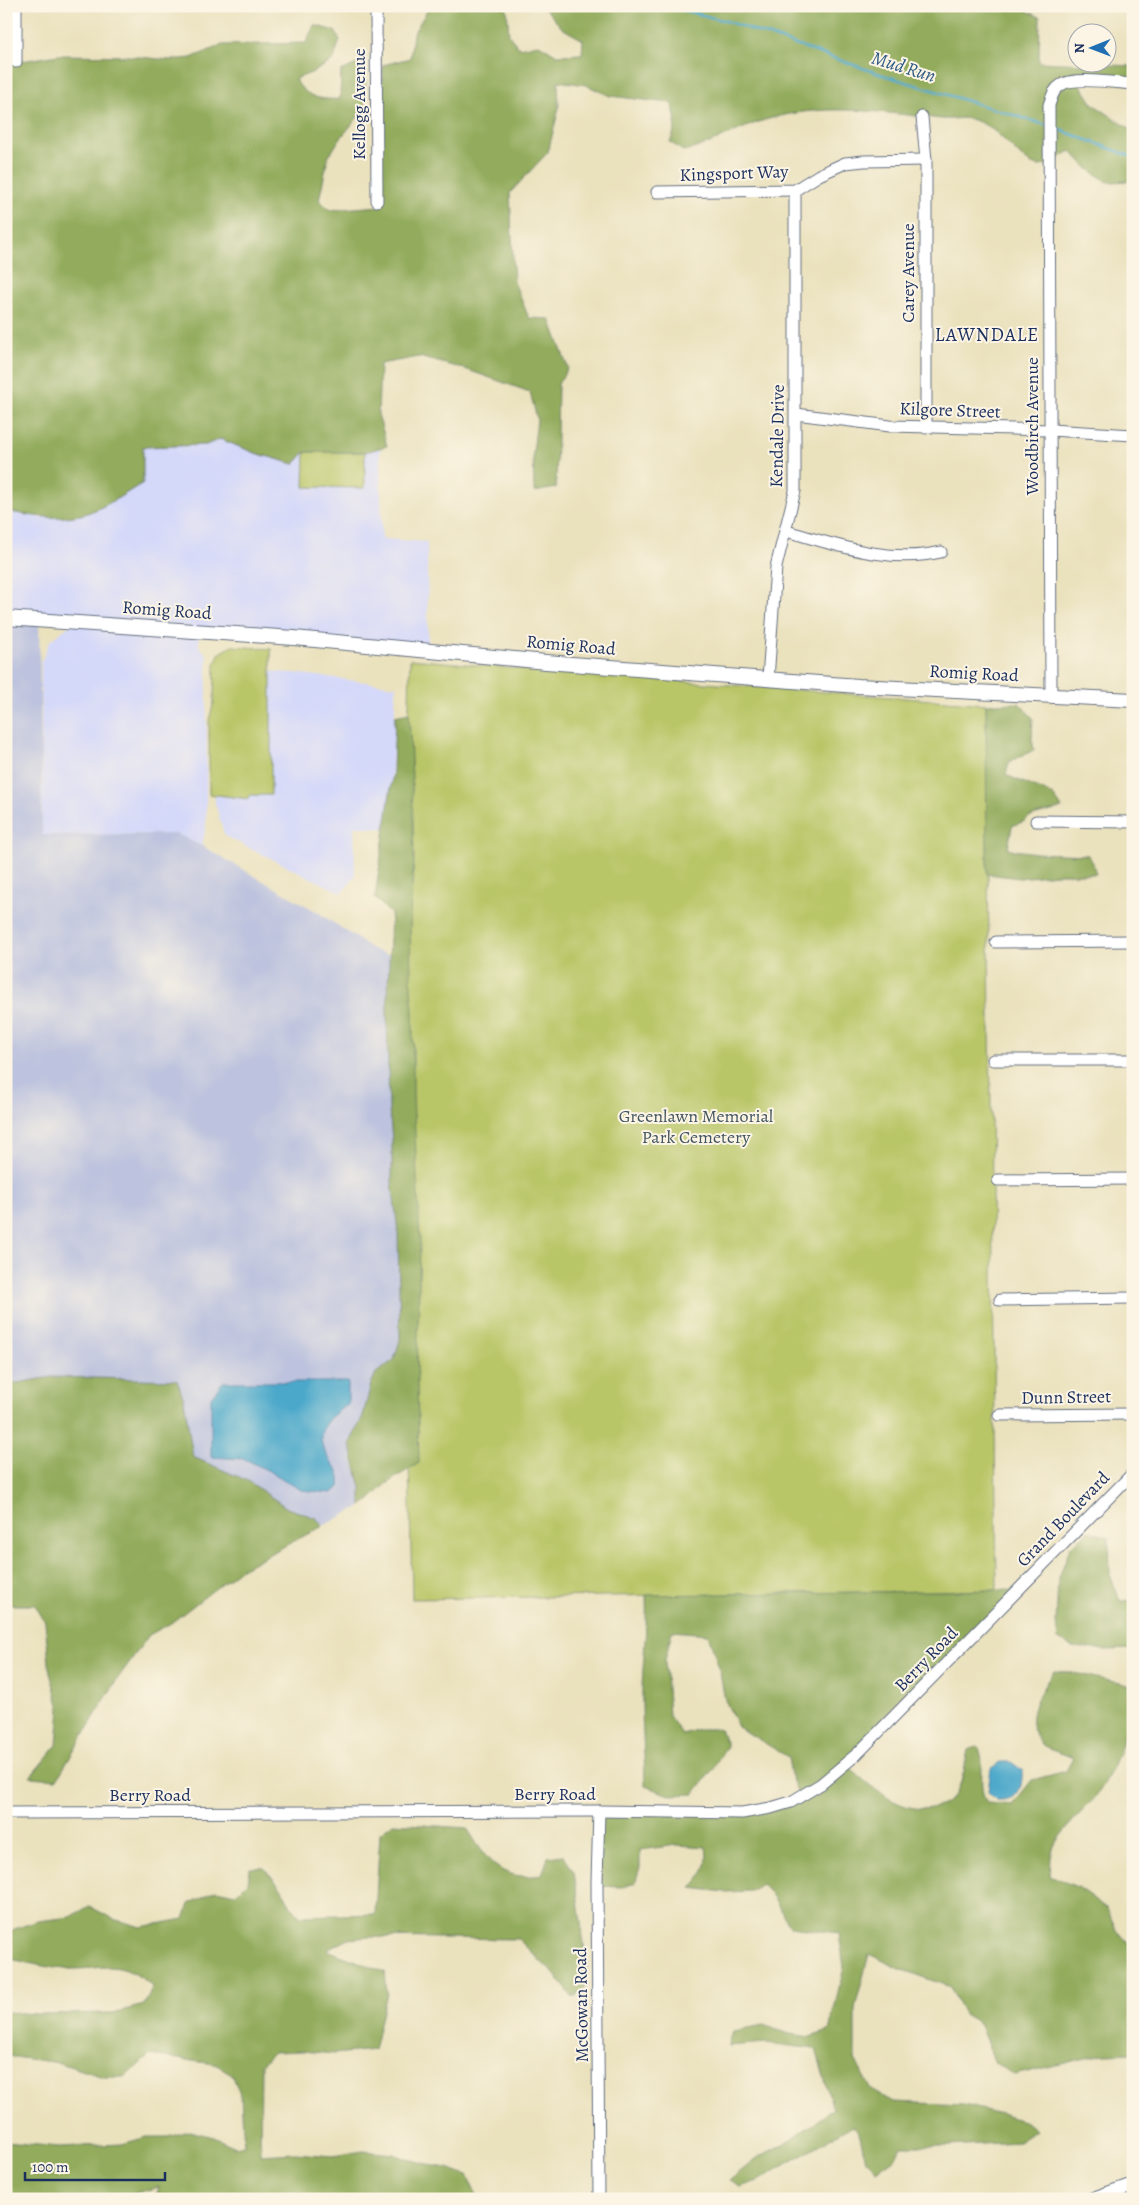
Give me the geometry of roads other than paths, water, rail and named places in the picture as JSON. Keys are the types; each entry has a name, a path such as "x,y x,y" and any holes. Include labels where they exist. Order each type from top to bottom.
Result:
{"street":[{"path":"6,6 16,6 16,62"},
{"name":"Kellogg Avenue","path":"376,6 377,201"},
{"name":"Woodbirch Avenue","path":"1051,695 1048,120 1052,97 1059,86 1069,82 1133,84"},
{"name":"Carey Avenue","path":"922,117 926,160 926,428"},
{"name":"Kingsport Way","path":"657,192 796,190 819,175 845,163 864,160 926,160"},
{"name":"Kendale Drive","path":"768,679 776,567 795,491 796,190"},
{"name":"Kilgore Street","path":"796,414 890,426 1050,430 1133,435"},
{"path":"786,531 861,551 893,557 941,552"},
{"name":"Romig Road","path":"6,618 294,638 552,662 858,686 1133,700"},
{"path":"1036,821 1133,822"},
{"path":"996,942 1133,941"},
{"path":"993,1060 1133,1060"},
{"path":"998,1180 1133,1179"},
{"path":"1000,1300 1133,1298"},
{"name":"Dunn Street","path":"999,1415 1133,1414"},
{"name":"Grand Boulevard","path":"1019,1590 1050,1556 1078,1531 1133,1473"},
{"name":"Berry Road","path":"6,1813 599,1811 742,1813 771,1808 790,1802 821,1784 857,1754 1019,1590"},
{"name":"McGowan Road","path":"599,1811 597,1886 599,2199"},
{"path":"1093,2199 1133,2184"}],"water":[{"path":"223,1382 348,1382 348,1405 334,1414 324,1425 321,1439 327,1455 339,1473 340,1487 331,1493 301,1490 245,1459 211,1457 211,1397"},
{"path":"1001,1762 1011,1762 1022,1770 1022,1777 1020,1789 1014,1796 1009,1799 996,1800 988,1792 991,1768"}],"waterway":[{"name":"Mud Run","path":"666,6 726,21 880,74 1046,125"},
{"name":"Mud Run","path":"1052,127 1133,157"}],"district":[{"name":"LAWNDALE","path":"987,334"}],"park label":[{"name":"Greenlawn Memorial Park Cemetery","path":"696,1126"}]}
